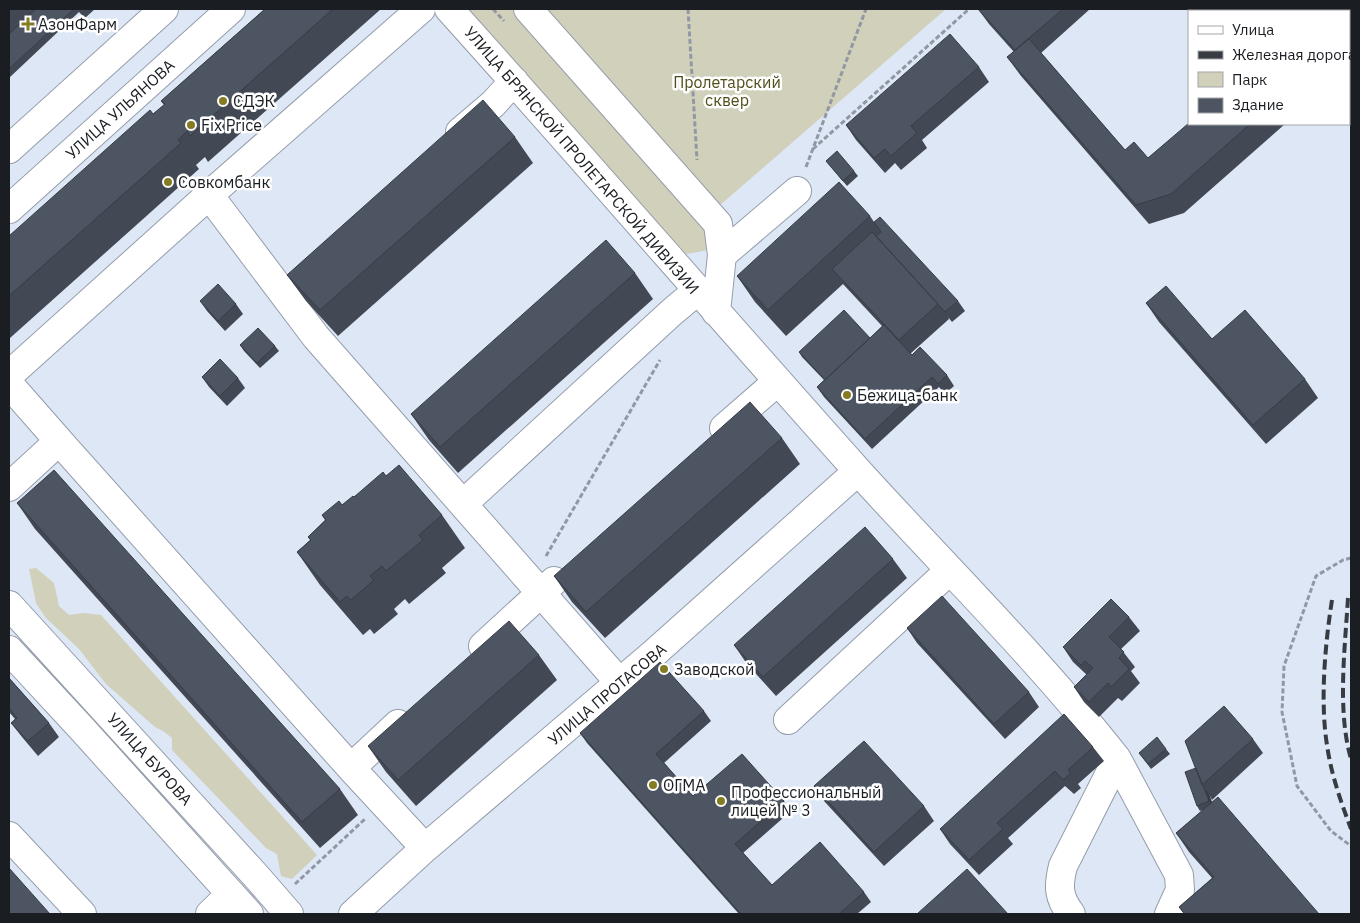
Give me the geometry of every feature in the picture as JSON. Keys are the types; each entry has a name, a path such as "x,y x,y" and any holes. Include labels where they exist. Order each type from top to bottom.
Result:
{"street":[{"path":"9,149 164,9"},
{"name":"УЛИЦА УЛЬЯНОВА","path":"9,209 231,9"},
{"path":"9,375 420,9"},
{"name":"УЛИЦА БРЯНСКОЙ ПРОЛЕТАРСКОЙ ДИВИЗИИ","path":"449,9 858,471 1078,709 1117,759 1179,875 1180,890 1169,914"},
{"name":"УЛИЦА БРЯНСКОЙ ПРОЛЕТАРСКОЙ ДИВИЗИИ","path":"528,9 718,224 722,254 716,312"},
{"path":"441,148 493,104 514,81"},
{"path":"722,254 797,191"},
{"path":"209,195 287,282 316,337 537,586 620,683"},
{"path":"464,503 697,291"},
{"path":"709,442 778,380"},
{"path":"9,384 382,803 425,848"},
{"path":"9,487 59,440"},
{"name":"УЛИЦА ПРОТАСОВА","path":"354,914 425,848 620,683 835,494 858,471"},
{"path":"468,660 537,586 571,566"},
{"path":"788,720 950,570"},
{"name":"УЛИЦА БУРОВА","path":"9,605 289,914"},
{"name":"УЛИЦА БУРОВА","path":"9,650 249,914"},
{"path":"351,768 417,707"},
{"path":"1071,914 1064,905 1058,884 1063,866 1117,759"},
{"path":"9,836 82,914"},
{"path":"210,914 231,894"}],"path":[{"path":"688,9 697,164"},
{"path":"866,9 813,149 969,9"},
{"path":"537,586 661,357"},
{"path":"1351,558 1316,576 1284,666 1282,712 1297,786 1332,831 1351,846"},
{"path":"294,886 382,803"}],"green space":[{"path":"462,9 519,9 711,228 714,249 675,256"},
{"name":"Пролетарский сквер","path":"547,9 946,9 719,206"},
{"path":"36,568 54,583 59,606 69,615 84,613 101,615 317,855 292,879 281,876 277,854 266,848 172,750 172,738 155,727 106,684 79,649 45,617 36,603 29,569"}],"building":[{"path":"36,9 74,9 9,69 9,34"},
{"path":"265,9 333,9 190,136 187,131 178,140 181,143 9,296 9,236 150,110 153,114 165,104 161,101"},
{"path":"978,9 1063,9 1015,50"},
{"path":"1351,9 1351,33 1350,10 1320,10"},
{"path":"950,34 979,67 911,126 917,133 891,156 885,149 874,158 846,125"},
{"path":"1029,39 1125,150 1134,142 1148,158 1188,124 1249,125 1171,194 1136,205 1007,57"},
{"path":"483,100 515,137 320,310 287,275"},
{"path":"837,151 854,171 843,181 826,161"},
{"path":"839,182 870,216 768,310 737,276"},
{"path":"880,217 958,301 945,312 876,236 881,232 874,222"},
{"path":"872,232 938,304 899,340 832,269"},
{"path":"606,240 635,273 440,447 411,414"},
{"path":"218,284 236,304 218,321 200,301"},
{"path":"1166,286 1212,339 1245,310 1305,379 1253,425 1146,303"},
{"path":"844,310 870,338 825,380 799,352"},
{"path":"884,325 912,355 920,347 947,375 938,384 932,377 865,439 817,387"},
{"path":"258,328 275,346 257,363 240,345"},
{"path":"220,359 238,378 220,396 202,377"},
{"path":"750,402 782,438 586,612 554,576"},
{"path":"399,465 442,515 419,535 423,540 386,571 382,566 370,576 374,580 351,600 347,596 340,602 297,552 311,540 308,537 326,520 322,515 339,501 342,505 354,497 383,472 386,476"},
{"path":"54,470 340,789 302,822 17,503"},
{"path":"865,527 893,559 763,677 734,645"},
{"path":"942,596 1029,692 994,724 907,628"},
{"path":"1111,599 1129,617 1109,637 1124,652 1119,658 1129,669 1111,687 1108,683 1089,702 1074,687 1093,668 1085,661 1081,665 1063,647"},
{"path":"509,621 539,655 398,780 368,746"},
{"name":"ОГМА","path":"660,662 704,711 656,754 693,796 742,754 784,801 735,844 772,885 820,842 864,892 839,914 741,914 580,733"},
{"path":"9,678 49,723 28,741 11,723 17,718 9,708"},
{"path":"1224,706 1253,739 1202,785 1185,741"},
{"path":"1064,714 1093,747 1068,770 1071,773 1063,780 1055,771 997,823 1003,829 969,860 940,829"},
{"path":"1157,737 1166,749 1148,764 1139,753"},
{"path":"864,741 924,806 874,852 814,786"},
{"path":"1196,768 1209,801 1197,806 1185,772"},
{"path":"1218,797 1319,914 1185,914 1179,907 1214,877 1176,833"},
{"path":"9,868 50,914 9,914"},
{"path":"967,869 1008,914 917,914"}],"railway":[{"path":"1348,598 1343,700 1344,721 1351,759"},
{"path":"1332,600 1324,673 1325,728 1334,777 1351,829"}],"place":[{"name":"АзонФарм","path":"28,24"},
{"name":"СДЭК","path":"223,101"},
{"name":"Fix Price","path":"191,125"},
{"name":"Совкомбанк","path":"168,182"},
{"name":"Бежица-банк","path":"847,395"},
{"name":"Заводской","path":"664,669"},
{"name":"ОГМА","path":"653,785"},
{"name":"Профессиональный лицей № 3","path":"721,801"}]}
